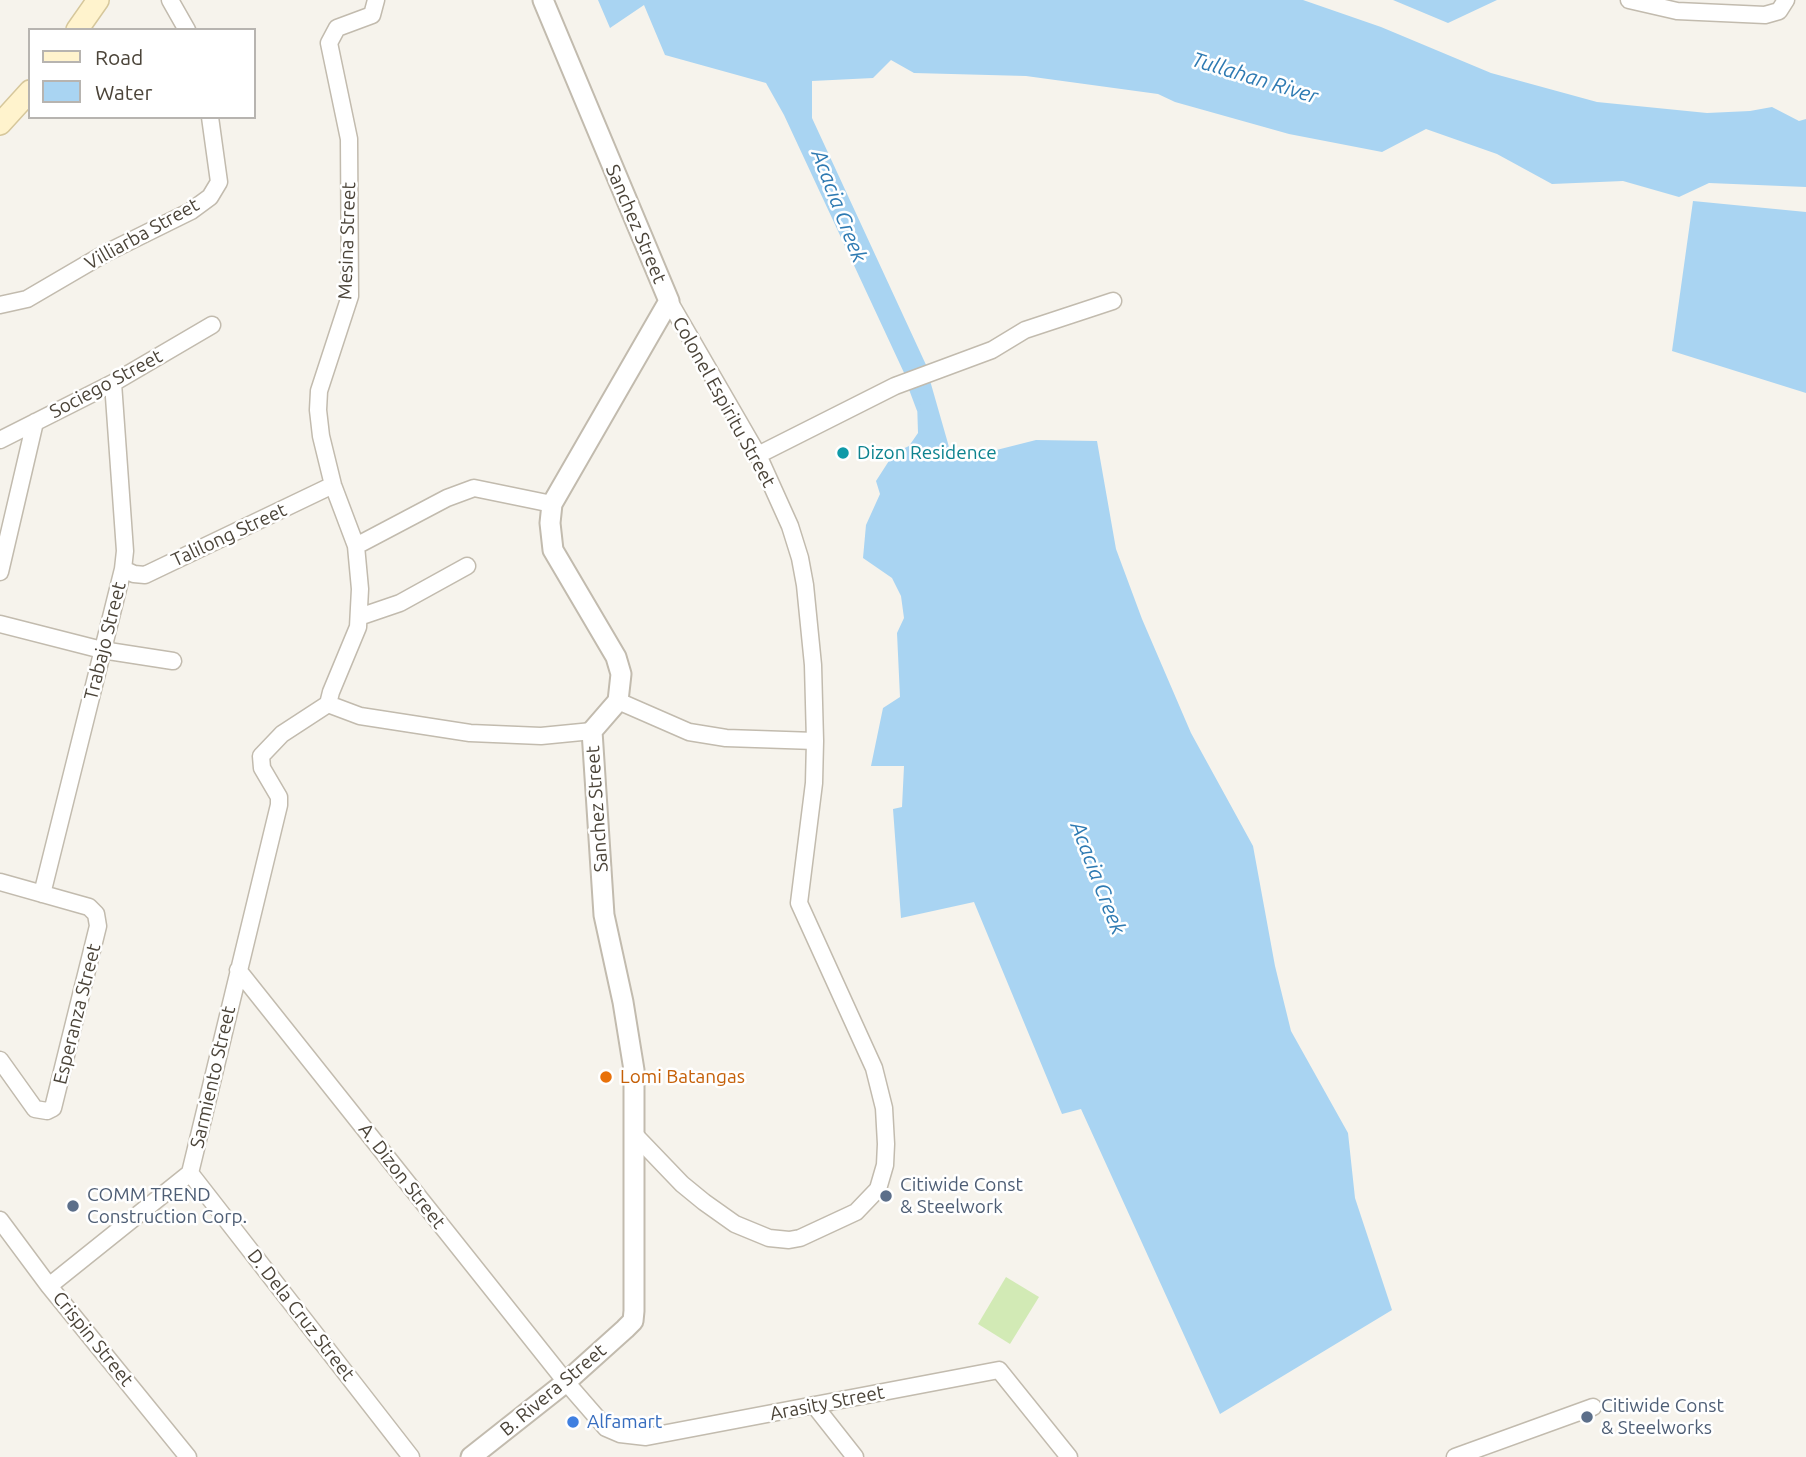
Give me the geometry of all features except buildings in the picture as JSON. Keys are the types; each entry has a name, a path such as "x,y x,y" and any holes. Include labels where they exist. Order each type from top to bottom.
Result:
{"main road":[{"path":"78,28 98,0"},
{"path":"0,124 28,93"}],"street":[{"path":"170,0 186,28"},
{"name":"Mesina Street","path":"328,704 358,628 360,589 356,547 334,485 321,436 318,410 319,391 350,296 349,139 330,43 337,28 372,15 376,0"},
{"name":"Sanchez Street","path":"543,0 669,301 552,503 550,523 553,550 616,657 621,674 618,701 592,731 604,915 623,1002 634,1070 633,1321"},
{"path":"1629,0 1676,11 1756,15 1779,11 1786,0"},
{"name":"Villiarba Street","path":"0,305 27,299 104,254 191,211 210,197 219,182 210,119"},
{"name":"Colonel Espiritu Street","path":"634,1134 682,1184 735,1224 769,1238 789,1240 800,1238 856,1212 878,1189 885,1165 887,1144 881,1090 866,1046 799,903 814,783 815,741 813,665 802,571 790,526 758,455 669,301"},
{"path":"758,455 895,386 992,350 1024,330 1113,301"},
{"name":"Sociego Street","path":"0,440 113,383 212,325"},
{"name":"Trabajo Street","path":"41,894 124,569 113,383"},
{"path":"0,572 35,422"},
{"name":"Talilong Street","path":"124,569 145,575 334,485"},
{"path":"356,547 447,498 474,488 552,503"},
{"path":"359,617 400,603 467,566"},
{"path":"0,624 102,650 173,661"},
{"path":"618,701 689,732 726,738 815,741"},
{"path":"328,704 360,716 470,733 541,736 592,731"},
{"name":"Sarmiento Street","path":"49,1286 190,1173 279,805 279,797 262,768 261,756 282,734 328,704"},
{"path":"0,883 41,894"},
{"name":"Esperanza Street","path":"0,1060 35,1109 47,1111 53,1108 98,926 96,914 89,907 41,894"},
{"name":"A. Dizon Street","path":"238,970 566,1382"},
{"name":"D. Dela Cruz Street","path":"190,1173 411,1457"},
{"name":"Crispin Street","path":"0,1220 49,1286 188,1457"},
{"name":"B. Rivera Street","path":"471,1457 566,1382 633,1321"},
{"name":"Arasity Street","path":"566,1382 606,1428 630,1436 646,1437 999,1370 1069,1457"},
{"path":"814,1405 855,1457"},
{"path":"1455,1457 1593,1407"}],"green space":[{"path":"1006,1277 1039,1297 1010,1344 978,1324"}],"water":[{"name":"Tullahan River","path":"598,0 1303,0 1381,27 1491,73 1597,102 1707,113 1772,107 1799,121 1806,119 1806,187 1709,183 1679,197 1623,181 1552,184 1497,154 1426,129 1382,152 1289,134 1175,102 1158,94 1026,76 914,73 891,60 873,78 812,81 812,118 927,367 906,377 784,115 766,83 665,55 644,5 610,28"},
{"path":"1393,0 1497,0 1448,23"},
{"path":"1693,201 1806,212 1806,393 1672,351"},
{"path":"929,377 953,461 1036,440 1097,441 1116,549 1142,619 1191,733 1253,846 1275,966 1291,1031 1348,1133 1355,1198 1392,1310 1220,1414 1081,1109 1062,1114 974,902 901,918 893,809 902,807 904,766 871,766 883,708 900,697 897,633 904,618 901,596 892,578 863,558 866,525 880,494 876,481 894,453 909,446 918,433 917,401 909,385"}],"waterway":[{"name":"Acacia Creek","path":"910,385 919,409"}],"place":[{"name":"Dizon Residence","path":"843,453"},
{"name":"Lomi Batangas","path":"606,1077"},
{"name":"Citiwide Const & Steelwork","path":"886,1196"},
{"name":"COMM TREND Construction Corp.","path":"73,1206"},
{"name":"Citiwide Const & Steelworks","path":"1587,1417"},
{"name":"Alfamart","path":"573,1422"}]}
